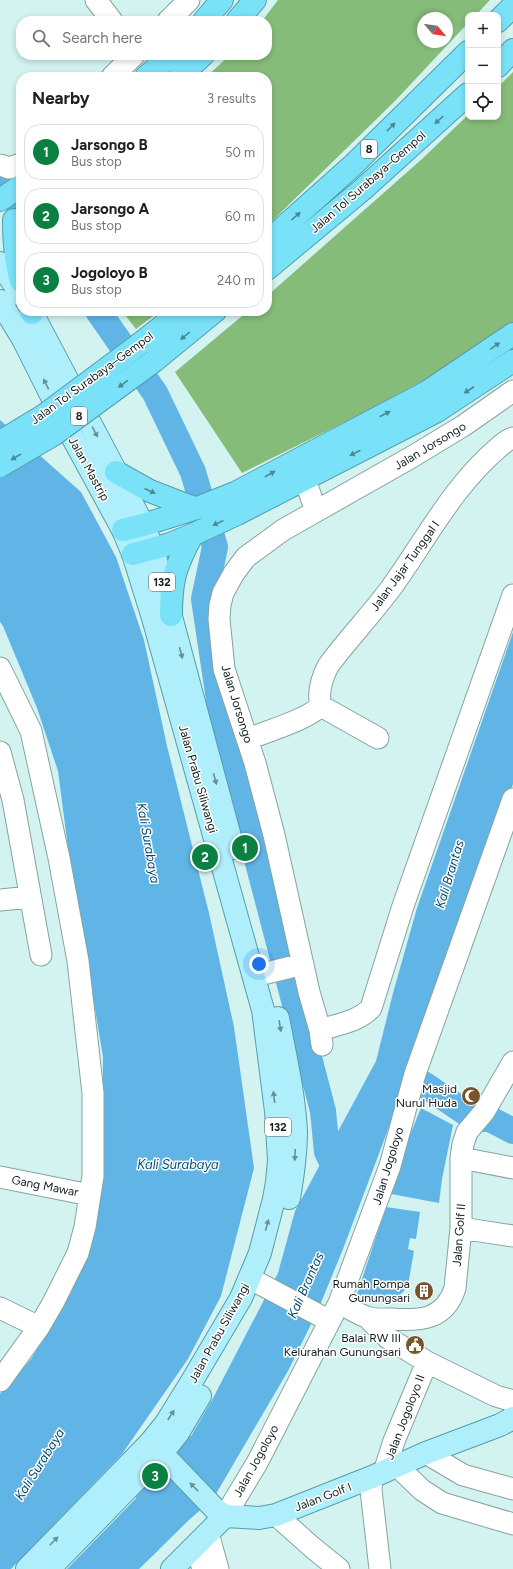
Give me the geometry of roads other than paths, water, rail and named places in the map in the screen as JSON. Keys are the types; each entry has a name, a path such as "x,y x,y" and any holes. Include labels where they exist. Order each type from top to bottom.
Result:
{"highway":[{"path":"208,16 222,0"},
{"path":"241,16 255,0"},
{"path":"501,19 513,6"},
{"path":"501,63 513,50"},
{"name":"Jalan Tol Surabaya–Gempol","path":"272,238 352,166 465,55"},
{"path":"152,72 165,60"},
{"path":"184,72 198,60"},
{"name":"Jalan Tol Surabaya–Gempol","path":"272,265 362,190 465,97"},
{"path":"1,199 16,189"},
{"path":"14,220 16,259"},
{"name":"Jalan Tol Surabaya–Gempol","path":"0,442 43,416 176,316"},
{"name":"Jalan Tol Surabaya–Gempol","path":"0,466 54,435 154,361 209,316"},
{"path":"143,552 196,534 236,503 301,469 427,392 513,334"},
{"path":"301,469 437,411 513,361"},
{"path":"116,472 150,491 197,508"},
{"path":"133,528 197,508 236,503"},
{"path":"171,616 173,579 176,566 196,534"}],"main road":[{"name":"Jalan Mastrip","path":"0,263 16,288"},
{"name":"Jalan Mastrip","path":"0,301 23,339 67,427 133,528"},
{"name":"Jalan Mastrip","path":"33,316 116,472 133,528"},
{"path":"133,528 143,552"},
{"name":"Jalan Prabu Siliwangi","path":"49,1569 162,1453 178,1433 205,1388 260,1284 282,1229 288,1205 295,1159 296,1130 293,1106 277,1007 269,973 171,616 143,552"},
{"name":"Jalan Prabu Siliwangi","path":"143,552 156,626 263,1010 276,1111 279,1160 274,1199 260,1253 260,1284"},
{"name":"Jalan Golf I","path":"221,1513 259,1518 276,1515 385,1472 426,1453 500,1425 513,1418"},
{"path":"162,1453 221,1513 202,1540 172,1569"},
{"name":"Jalan Prabu Siliwangi","path":"27,1569 162,1453"}],"street":[{"path":"96,0 108,16"},
{"path":"173,16 189,0"},
{"path":"117,72 129,60"},
{"path":"0,164 9,168 16,166"},
{"name":"Jalan Jorsongo","path":"513,391 463,426 283,530 246,557 234,572 223,593 219,619 224,669 248,739 274,835 301,965 321,1037 365,1015 371,1008 404,906 513,595"},
{"name":"Jalan Jajar Tunggal I","path":"321,706 319,699 320,687 322,677 328,666 391,588 468,480 492,454 509,439 513,438"},
{"path":"301,469 316,511"},
{"path":"0,668 31,731 74,935 93,1093 93,1176 85,1227 78,1253 53,1303 39,1326 0,1380"},
{"path":"248,739 303,718 316,711 321,706 378,738"},
{"path":"0,753 13,800 41,955"},
{"name":"Jalan Jogoloyo","path":"221,1513 257,1463 325,1318 339,1302 390,1166 413,1080 513,799"},
{"path":"0,900 30,897"},
{"path":"269,973 301,965"},
{"name":"Jalan Golf II","path":"339,1302 368,1318 413,1320 424,1319 441,1310 452,1295 455,1288 461,1228 461,1158 465,1137 478,1119 513,1062"},
{"path":"461,1158 513,1168"},
{"name":"Gang Mawar","path":"0,1177 90,1195"},
{"path":"461,1228 513,1236"},
{"path":"260,1284 325,1318"},
{"path":"0,1308 39,1326"},
{"path":"368,1318 388,1338 427,1362 496,1396 513,1401"},
{"name":"Jalan Jogoloyo II","path":"380,1569 371,1490 385,1472 394,1442 427,1362"},
{"path":"426,1453 463,1475 513,1490"},
{"path":"385,1472 422,1490 442,1503 513,1524"},
{"path":"276,1515 339,1569"},
{"path":"202,1540 203,1569"},
{"path":"202,1540 218,1569"}],"water":[{"name":"Kali Surabaya","path":"0,420 81,492 116,557 144,640 167,746 209,913 234,1027 254,1168 221,1296 188,1359 122,1454 11,1569 0,1569 0,1394 31,1359 71,1293 93,1237 102,1189 103,1057 67,840 58,771 37,708 0,622"},
{"path":"513,632 513,784 446,976 343,1249 318,1310 288,1371 213,1499 190,1519 139,1569 67,1569 150,1484 175,1464 212,1400 278,1273 295,1211 376,1061 417,908"},
{"path":"421,1108 453,1125 442,1179 439,1203 386,1193"},
{"path":"386,1207 420,1212 416,1239 410,1238 408,1249 414,1251 408,1285 393,1299 378,1303 356,1297"}],"waterway":[{"path":"0,186 16,201"},
{"path":"101,316 155,393 193,472 215,547 204,599 224,733 323,1111 327,1152 343,1184"},
{"name":"Kali Brantas","path":"393,1067 425,1085 475,1119 490,1119 513,1131"},
{"name":"Kali Brantas","path":"119,1569 147,1543 150,1484 191,1449"}],"place":[{"name":"Jarsongo B","path":"245,848"},
{"name":"Jarsongo A","path":"205,857"},
{"name":"Masjid Nurul Huda","path":"471,1096"},
{"name":"Rumah Pompa Gunungsari","path":"424,1291"},
{"name":"Balai RW III Kelurahan Gunungsari","path":"415,1345"},
{"name":"Jogoloyo B","path":"155,1476"}]}
